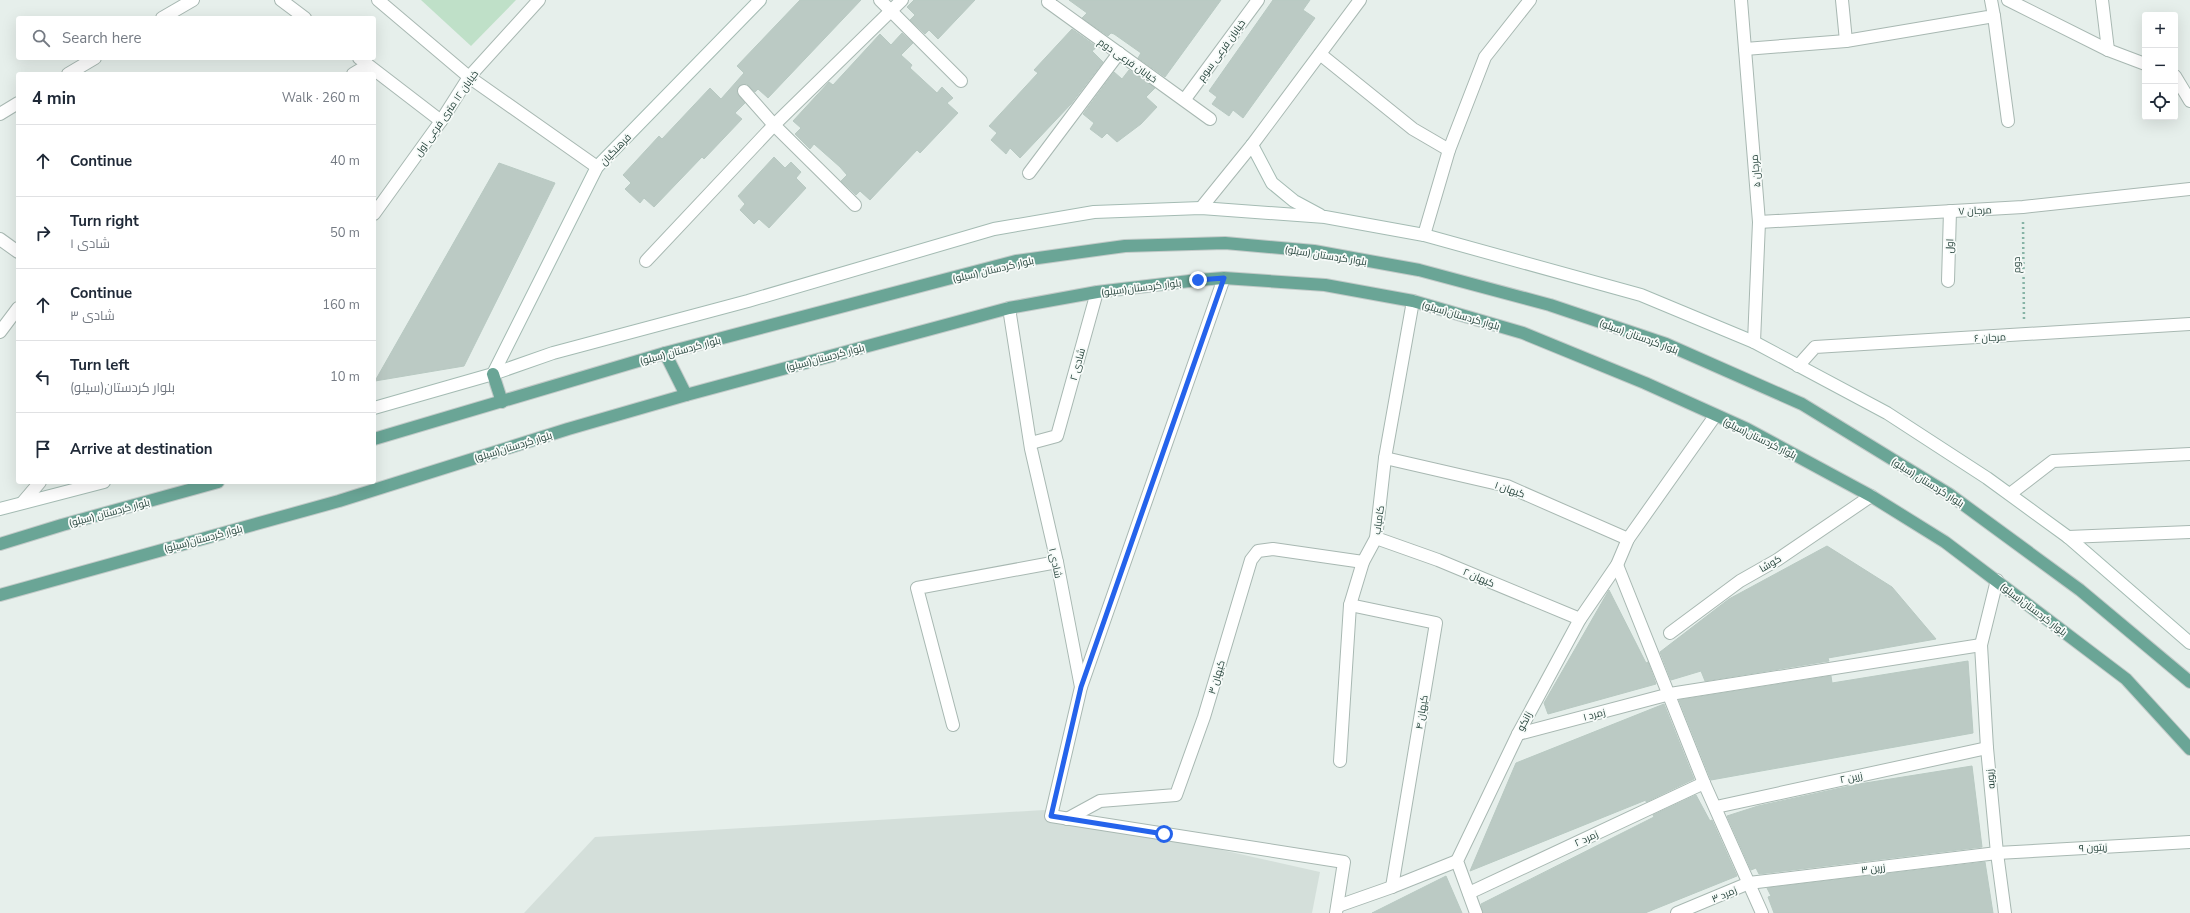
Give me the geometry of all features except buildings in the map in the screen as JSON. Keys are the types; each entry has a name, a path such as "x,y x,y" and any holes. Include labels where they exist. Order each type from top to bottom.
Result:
{"main road":[{"name":"بلوار کردستان (سیلو)","path":"376,437 502,402 665,353 1016,261 1125,246 1225,243 1314,252 1419,270 1550,304 1666,344 1802,404 1949,494 2080,590 2190,682"},
{"name":"بلوار کردستان(سیلو)","path":"0,594 339,501 568,429 686,395 1009,308 1097,292 1224,278 1325,285 1413,301 1523,333 1645,383 1715,416 1747,429 1871,496 1944,542 1997,580 2126,679 2190,749"},
{"path":"665,353 686,395"},
{"path":"493,374 502,402"},
{"name":"بلوار کردستان (سیلو)","path":"0,544 62,525 211,484"}],"street":[{"path":"165,16 193,0"},
{"path":"281,0 302,16"},
{"path":"378,0 469,77 597,167"},
{"name":"خیابان ۱۲ متری فرعی اول","path":"376,211 441,121 469,77 539,0"},
{"name":"فرهنگیان","path":"493,374 597,167 760,0"},
{"path":"880,0 961,81"},
{"path":"646,261 774,125 902,0"},
{"name":"خیابان فرعی دوم","path":"1050,0 1048,2 1119,54 1185,99 1210,119"},
{"name":"خیابان فرعی سوم","path":"1185,99 1258,0"},
{"path":"1201,208 1252,145 1360,0"},
{"path":"1424,235 1449,150 1485,57 1530,0"},
{"name":"مرجان ۵","path":"1741,0 1759,222 1754,342"},
{"path":"1842,0 1846,41"},
{"path":"1992,0 2008,121"},
{"path":"2008,0 2108,50 2142,63"},
{"path":"2102,0 2108,50"},
{"path":"1745,49 1846,41 1994,16"},
{"path":"1028,173 1119,54"},
{"path":"1320,54 1413,129 1449,150"},
{"path":"71,72 92,60"},
{"path":"355,72 363,61 441,121"},
{"path":"2178,81 2190,101"},
{"path":"744,91 774,125 855,205"},
{"path":"0,114 16,104"},
{"path":"1252,145 1272,183 1294,201 1324,217"},
{"name":"مرجان ۷","path":"1759,222 2023,207 2190,189"},
{"path":"376,407 493,374 553,353 748,301 994,229 1094,212 1201,208 1324,217 1424,235 1641,295 1754,342 1887,413 2010,494 2068,537 2190,643"},
{"name":"اول","path":"1948,281 1950,212"},
{"path":"0,239 16,251"},
{"path":"1081,687 1224,278"},
{"name":"شادی ۲","path":"1030,443 1057,436 1097,292"},
{"name":"کامیاب","path":"1340,761 1350,605 1363,562 1376,538 1385,458 1413,301"},
{"name":"شادی ۱","path":"1009,308 1030,443 1081,687 1051,816 1067,819"},
{"path":"0,332 16,311"},
{"name":"مرجان ۶","path":"1798,366 1815,347 2190,324"},
{"name":"زانکو","path":"1457,860 1518,734 1580,619 1617,565 1628,539 1715,416"},
{"path":"2010,494 2053,461 2190,454"},
{"name":"کیهان ۱","path":"1385,458 1507,486 1628,539"},
{"path":"23,502 38,484"},
{"path":"0,509 96,484"},
{"name":"کوشا","path":"1670,632 1740,581 1777,560 1871,496"},
{"path":"2068,537 2190,532"},
{"name":"کیهان ۲","path":"1376,538 1438,560 1580,619"},
{"name":"کیهان ۳","path":"1067,819 1100,801 1176,795 1204,717 1251,560 1258,551 1273,549 1363,562"},
{"path":"953,725 917,588 1056,562"},
{"path":"1617,565 1670,694 1704,783 1762,913"},
{"name":"زیویه","path":"1997,580 1981,645 1987,748 1997,853 2005,913"},
{"name":"کیهان ۴","path":"1350,605 1436,623 1392,887"},
{"name":"زمرد ۱","path":"1518,734 1670,694 1981,645"},
{"name":"زرین ۲","path":"1716,807 1987,748"},
{"name":"زمرد ۲","path":"1468,893 1704,783"},
{"path":"1067,819 1344,862 1337,910"},
{"name":"زیتون ۹","path":"1997,853 2190,842"},
{"name":"زرین ۳","path":"1749,883 1997,853"},
{"path":"1337,910 1457,860 1476,913"},
{"name":"زمرد ۳","path":"1677,913 1749,883"}],"path":[{"name":"دوم","path":"2023,207 2024,324"}],"shaded area":[{"path":"1044,810 1320,872 1312,913 524,913 595,837"}],"green space":[{"path":"421,0 516,0 471,46"}],"route":[{"path":"1164,834 1051,816 1081,687 1224,278 1198,280"}]}
